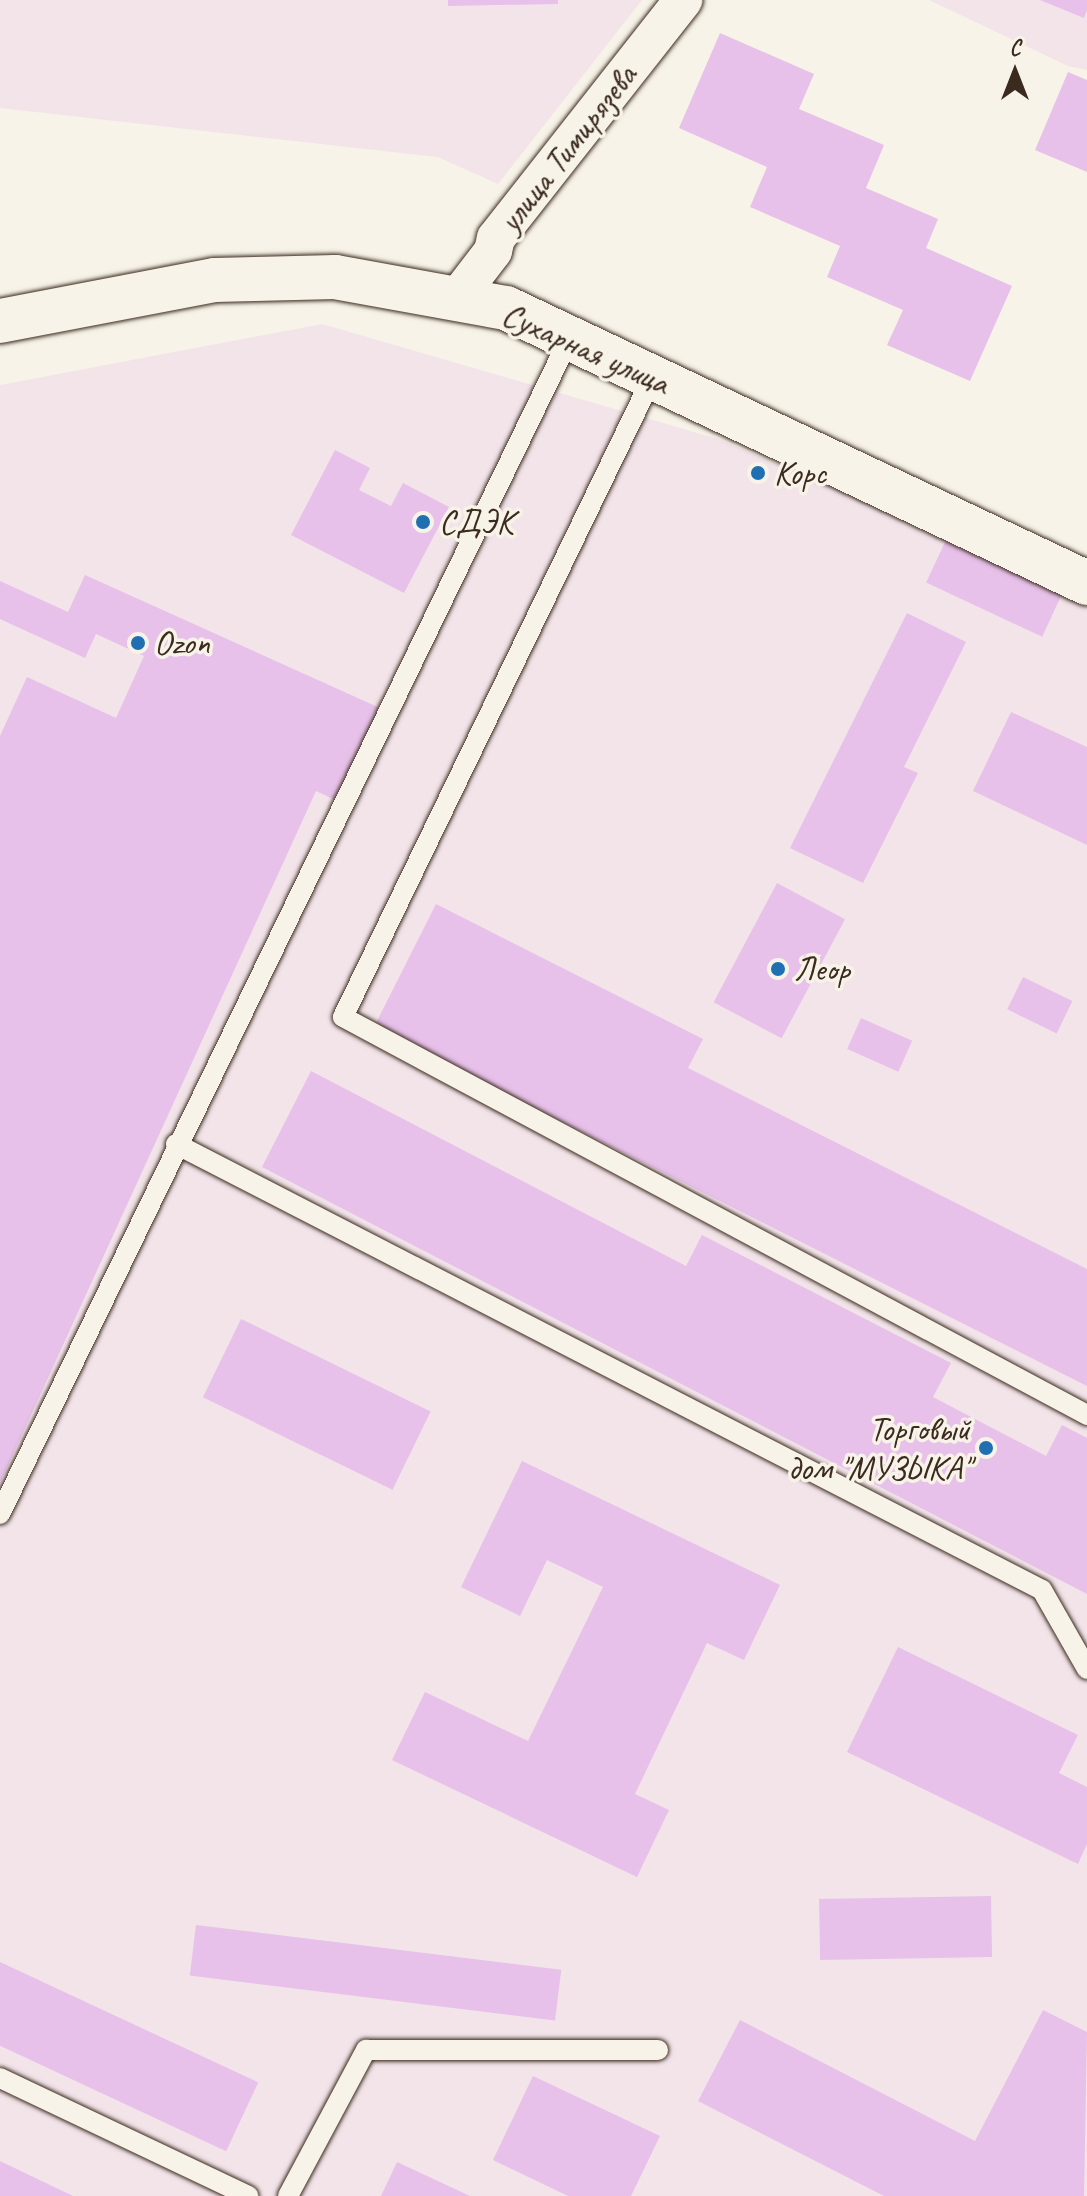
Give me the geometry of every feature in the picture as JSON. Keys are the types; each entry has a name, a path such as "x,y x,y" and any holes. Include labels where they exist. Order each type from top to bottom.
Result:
{"street":[{"name":"улица Тимирязева","path":"457,298 493,251 496,238 683,0"},
{"name":"Сухарная улица","path":"0,321 215,280 335,277 506,308 1087,583"}],"lane":[{"path":"0,1514 176,1144 570,337"},
{"path":"653,376 343,1017 1087,1415"},
{"path":"176,1144 1042,1590 1087,1669"},
{"path":"288,2196 366,2050 658,2050"},
{"path":"0,2078 248,2196"}],"shaded area":[{"path":"0,0 642,0 498,184 438,157 0,108"},
{"path":"929,0 1087,0 1087,70 1068,66"},
{"path":"322,324 718,439 969,545 1087,602 1087,2196 0,2196 0,385"}],"building":[{"path":"448,0 558,0 558,4 448,6"},
{"path":"1040,0 1087,0 1087,10 1084,18"},
{"path":"720,33 814,74 799,109 884,145 866,188 938,219 926,248 1012,286 970,381 887,345 903,310 827,277 840,246 750,207 767,167 679,128"},
{"path":"1068,72 1087,80 1087,172 1035,150"},
{"path":"335,450 370,468 359,490 391,506 403,483 449,507 404,593 291,535"},
{"path":"946,540 1062,594 1042,637 926,583"},
{"path":"85,575 391,713 348,806 316,791 0,1483 0,736 27,677 116,718 144,656 96,634 85,658 0,619 0,581 68,612"},
{"path":"907,613 966,642 904,767 918,773 863,883 790,848"},
{"path":"1011,712 1087,747 1087,845 973,791"},
{"path":"777,883 845,919 782,1038 714,1002"},
{"path":"436,904 703,1039 688,1068 1087,1269 1087,1386 374,1027"},
{"path":"1023,977 1072,1001 1057,1033 1007,1009"},
{"path":"861,1018 912,1041 898,1072 847,1049"},
{"path":"311,1071 686,1266 702,1235 951,1363 933,1397 1046,1456 1062,1425 1087,1438 1087,1594 262,1167"},
{"path":"241,1319 431,1411 393,1490 203,1397"},
{"path":"522,1461 780,1585 744,1660 707,1643 635,1794 669,1810 637,1877 392,1760 425,1692 528,1741 603,1587 547,1560 520,1616 461,1587"},
{"path":"898,1647 1078,1735 1059,1773 1087,1787 1087,1844 1078,1864 847,1752"},
{"path":"991,1896 992,1957 820,1960 819,1899"},
{"path":"196,1925 561,1970 555,2020 190,1976"},
{"path":"0,1962 258,2082 226,2151 0,2046"},
{"path":"1043,2010 1087,2032 1084,2196 884,2196 698,2101 740,2020 975,2141"},
{"path":"533,2076 660,2136 631,2196 568,2196 493,2160"},
{"path":"0,2161 73,2196 0,2196"},
{"path":"397,2162 470,2196 381,2196"}],"place":[{"name":"Корс","path":"758,473"},
{"name":"СДЭК","path":"423,522"},
{"name":"Ozon","path":"138,643"},
{"name":"Леор","path":"778,969"},
{"name":"Торговый дом \"МУЗЫКА\"","path":"986,1448"}]}
